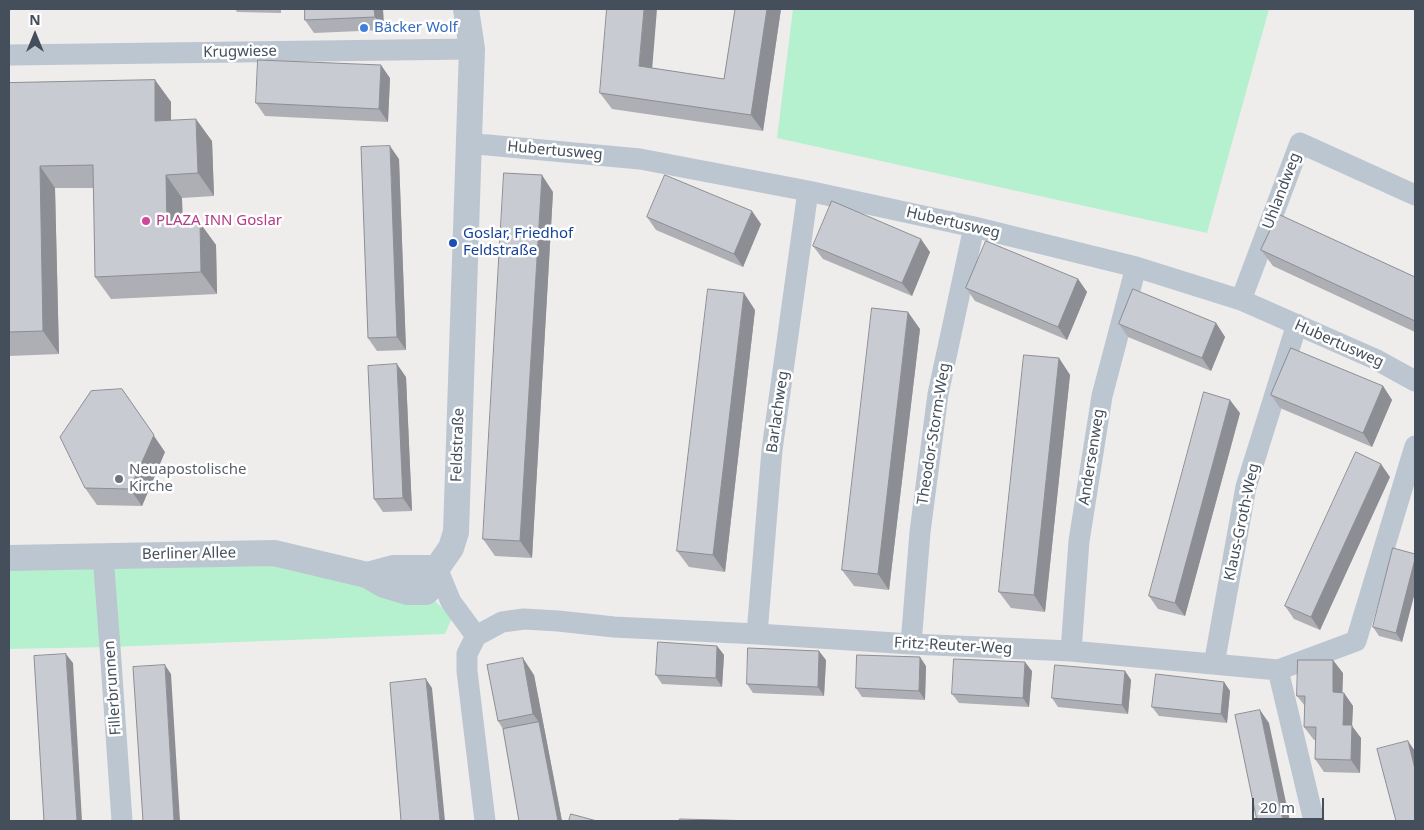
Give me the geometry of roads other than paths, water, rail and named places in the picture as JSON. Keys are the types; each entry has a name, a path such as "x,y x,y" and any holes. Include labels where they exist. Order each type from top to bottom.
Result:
{"street":[{"name":"Feldstraße","path":"436,568 451,548 456,532 472,49 466,9"},
{"name":"Feldstraße","path":"472,49 481,9"},
{"name":"Krugwiese","path":"9,55 472,49"},
{"name":"Uhlandweg","path":"1241,300 1300,143 1415,195"},
{"name":"Hubertusweg","path":"470,144 640,159 808,191 974,226 1136,268 1241,300 1375,359 1415,381"},
{"name":"Barlachweg","path":"757,634 772,450 808,191"},
{"name":"Theodor-Storm-Weg","path":"911,644 920,532 938,394 974,226"},
{"name":"Andersenweg","path":"1071,651 1079,540 1102,396 1136,268"},
{"name":"Klaus-Groth-Weg","path":"1214,664 1246,487 1297,324"},
{"path":"1314,821 1278,670 1356,641 1415,446"},
{"name":"Berliner Allee","path":"9,558 274,553 367,575 393,568 436,568"},
{"name":"Fillerbrunnen","path":"103,556 122,821"},
{"path":"436,568 451,602 476,636 467,654 466,671 485,821"},
{"name":"Fritz-Reuter-Weg","path":"476,636 502,622 524,619 614,627 1071,651 1278,670"}],"place":[{"name":"Bäcker Wolf","path":"364,28"},
{"name":"PLAZA INN Goslar","path":"146,221"},
{"name":"Goslar, Friedhof Feldstraße","path":"453,243"},
{"name":"Neuapostolische Kirche","path":"119,479"}]}
